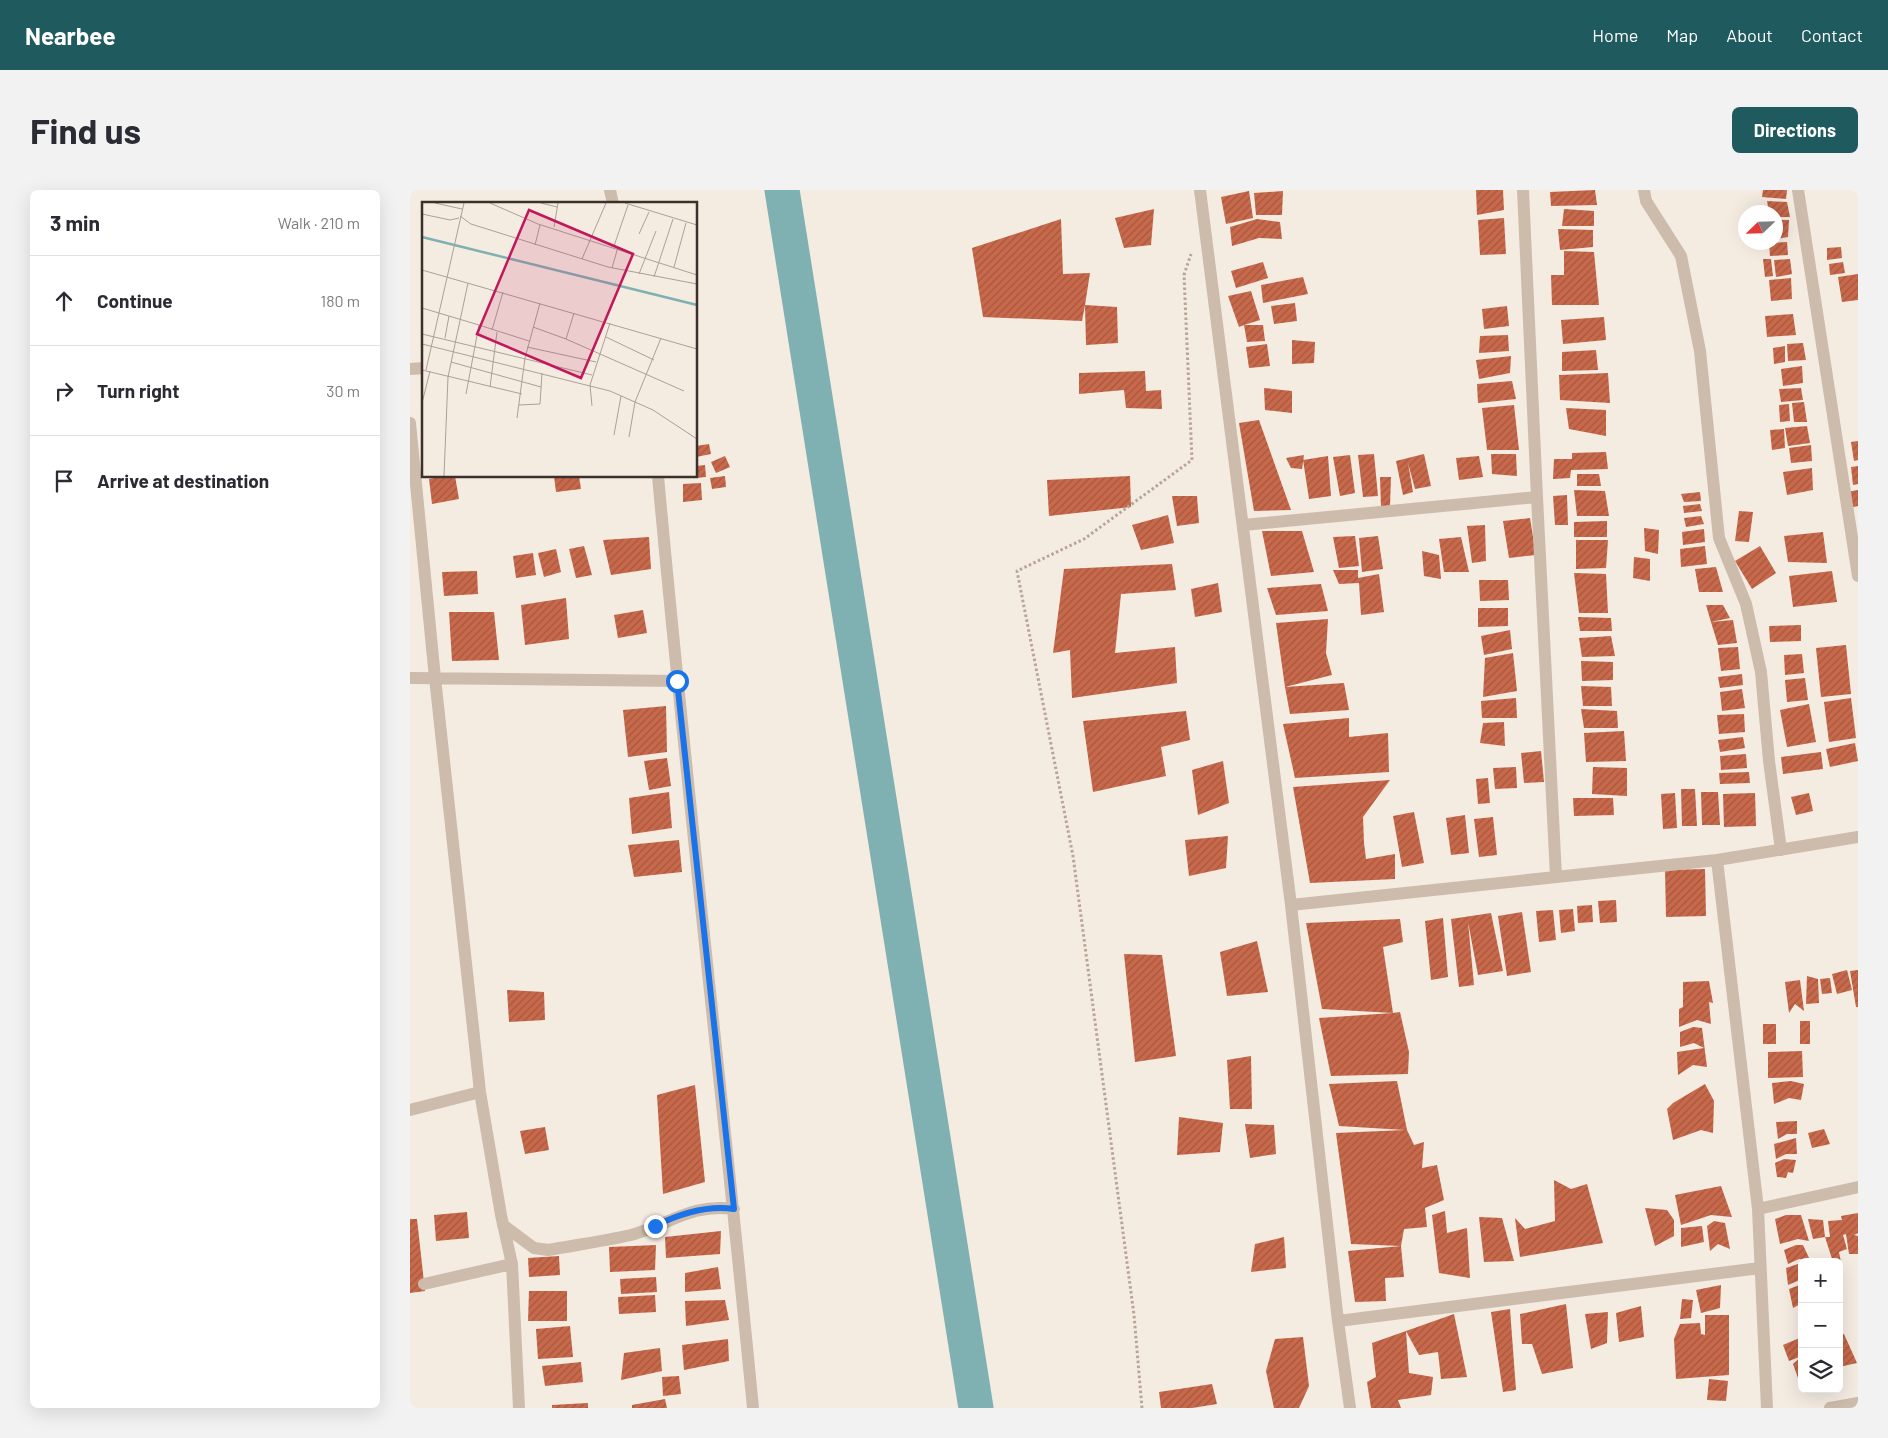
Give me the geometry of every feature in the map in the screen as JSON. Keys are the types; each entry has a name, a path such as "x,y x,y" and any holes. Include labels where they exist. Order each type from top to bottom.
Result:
{"street":[{"path":"1200,190 1292,906 1338,1321 1350,1408"},
{"path":"1523,190 1556,877"},
{"path":"1644,190 1646,201 1681,256 1700,351 1719,538 1746,604 1762,672 1769,761 1781,850"},
{"path":"1798,190 1858,576"},
{"path":"410,423 435,678 480,1092 503,1225 512,1264 518,1408"},
{"path":"658,478 677,681 734,1209 753,1408"},
{"path":"1244,524 1537,497"},
{"path":"410,678 677,681"},
{"path":"1292,906 1717,860 1858,837"},
{"path":"1717,860 1758,1209 1767,1408"},
{"path":"410,1110 480,1092"},
{"path":"1758,1209 1858,1188"},
{"path":"503,1225 534,1248 548,1250 632,1234 670,1218 702,1209 718,1207 734,1209"},
{"path":"424,1284 512,1264"},
{"path":"1338,1321 1760,1268"},
{"path":"1830,1408 1858,1403"}],"path":[{"path":"1142,1408 1134,1315 1073,856 1017,571 1084,539 1192,460 1184,275 1192,250"}],"building":[{"path":"1476,190 1503,190 1504,210 1477,215"},
{"path":"1595,190 1597,205 1551,206 1550,192"},
{"path":"1763,190 1787,190 1786,199 1762,197"},
{"path":"1249,191 1253,218 1226,224 1221,197"},
{"path":"1283,191 1282,215 1256,215 1254,193"},
{"path":"1767,201 1787,202 1790,217 1783,217 1783,205 1768,205"},
{"path":"1154,209 1151,245 1124,248 1115,218"},
{"path":"1564,209 1594,211 1594,226 1562,226"},
{"path":"1504,218 1506,254 1480,255 1478,220"},
{"path":"1061,219 1063,274 1090,273 1082,321 983,317 972,248"},
{"path":"1257,219 1280,222 1282,239 1259,238 1232,246 1230,227"},
{"path":"1783,220 1789,220 1788,237 1783,238"},
{"path":"1558,229 1593,230 1593,247 1560,250"},
{"path":"1783,242 1787,242 1788,255 1770,256 1770,250 1783,250"},
{"path":"1841,247 1842,258 1827,260 1827,248"},
{"path":"1564,251 1594,252 1599,305 1552,305 1551,275 1564,275"},
{"path":"1763,259 1771,259 1773,276 1765,277"},
{"path":"1790,259 1792,274 1776,277 1774,260"},
{"path":"1263,262 1268,278 1236,288 1231,271"},
{"path":"1843,262 1845,273 1830,275 1829,264"},
{"path":"1858,274 1858,300 1842,302 1838,277"},
{"path":"1303,277 1308,294 1263,303 1261,285"},
{"path":"1791,278 1792,299 1771,301 1769,280"},
{"path":"1251,291 1260,320 1239,327 1228,296"},
{"path":"1295,303 1297,321 1274,324 1271,306"},
{"path":"1085,305 1117,307 1118,343 1086,345"},
{"path":"1507,306 1509,326 1484,329 1482,309"},
{"path":"1793,314 1796,335 1767,337 1765,316"},
{"path":"1604,317 1606,340 1563,344 1561,320"},
{"path":"1244,325 1263,325 1265,341 1247,342"},
{"path":"1508,335 1509,351 1479,353 1480,336"},
{"path":"1292,340 1315,342 1314,363 1292,364"},
{"path":"1803,343 1806,360 1788,361 1787,344"},
{"path":"1267,344 1270,366 1249,368 1246,347"},
{"path":"1785,346 1785,362 1774,364 1773,348"},
{"path":"1596,350 1598,370 1562,371 1562,352"},
{"path":"1511,356 1510,373 1479,379 1476,360"},
{"path":"1802,366 1803,383 1783,386 1781,369"},
{"path":"1145,371 1146,391 1161,390 1162,409 1126,408 1124,390 1079,394 1079,373"},
{"path":"1608,373 1610,403 1560,400 1559,375"},
{"path":"1512,381 1516,399 1478,403 1477,384"},
{"path":"1264,388 1292,391 1292,413 1265,410"},
{"path":"1801,388 1803,400 1781,402 1779,389"},
{"path":"1804,402 1807,422 1794,422 1792,403"},
{"path":"1789,404 1790,421 1780,422 1779,405"},
{"path":"1514,405 1519,450 1487,450 1482,408"},
{"path":"1566,408 1606,410 1606,436 1569,429"},
{"path":"1259,420 1291,510 1254,511 1239,423"},
{"path":"1807,426 1810,443 1788,446 1785,428"},
{"path":"1784,429 1785,448 1772,450 1770,430"},
{"path":"1858,441 1858,460 1854,461 1851,442"},
{"path":"709,444 711,454 698,457 698,446"},
{"path":"1811,445 1812,461 1791,463 1789,448"},
{"path":"1606,452 1608,469 1571,470 1570,478 1553,479 1554,459 1572,459 1572,453"},
{"path":"1374,454 1378,496 1363,497 1358,455"},
{"path":"1424,454 1431,486 1415,489 1408,463 1413,492 1403,495 1396,461"},
{"path":"1491,454 1516,454 1517,476 1492,474"},
{"path":"1304,455 1302,469 1291,468 1286,458"},
{"path":"1350,455 1355,493 1340,496 1333,457"},
{"path":"725,456 730,467 716,473 711,462"},
{"path":"1328,456 1331,496 1309,499 1303,460"},
{"path":"1479,456 1483,477 1459,480 1456,458"},
{"path":"705,465 706,477 698,478 698,466"},
{"path":"1858,466 1858,484 1853,485 1851,467"},
{"path":"1812,468 1813,490 1787,495 1783,472"},
{"path":"1577,474 1599,474 1601,486 1577,486"},
{"path":"725,476 726,487 712,489 710,478"},
{"path":"1130,476 1131,507 1049,516 1047,480"},
{"path":"1380,477 1391,477 1390,507 1381,507"},
{"path":"455,478 459,499 432,504 429,479"},
{"path":"554,478 579,478 581,489 556,492"},
{"path":"701,483 702,500 683,502 683,484"},
{"path":"1574,490 1605,491 1609,516 1577,516"},
{"path":"1858,490 1858,506 1849,508 1846,492"},
{"path":"1700,492 1701,501 1684,502 1681,494"},
{"path":"1567,495 1568,525 1555,525 1553,496"},
{"path":"1172,496 1197,496 1199,523 1177,526"},
{"path":"1700,504 1702,511 1684,513 1683,506"},
{"path":"1739,511 1753,512 1749,542 1735,541"},
{"path":"1168,515 1174,543 1141,550 1132,525"},
{"path":"1701,516 1704,524 1686,527 1684,518"},
{"path":"1530,518 1536,555 1509,558 1503,521"},
{"path":"1607,521 1607,537 1574,537 1574,522"},
{"path":"1485,525 1486,561 1472,563 1467,526"},
{"path":"1644,528 1659,530 1658,554 1645,551"},
{"path":"1704,529 1705,542 1683,545 1682,532"},
{"path":"1262,531 1302,531 1314,572 1271,576"},
{"path":"1823,532 1827,563 1788,562 1784,536"},
{"path":"1355,536 1359,566 1339,568 1333,537"},
{"path":"1378,536 1383,569 1362,572 1359,538"},
{"path":"649,537 651,569 611,575 603,540"},
{"path":"1461,537 1469,572 1444,572 1439,539"},
{"path":"1576,540 1608,540 1606,568 1576,569"},
{"path":"584,546 592,575 576,578 569,549"},
{"path":"1705,546 1707,564 1681,567 1680,549"},
{"path":"1760,546 1776,573 1752,589 1735,561"},
{"path":"556,549 561,572 544,577 538,553"},
{"path":"1422,551 1439,555 1441,579 1424,576"},
{"path":"533,553 536,575 516,578 513,556"},
{"path":"1634,557 1650,559 1650,581 1633,578"},
{"path":"1172,564 1176,590 1121,594 1115,653 1175,647 1177,683 1072,698 1070,650 1053,653 1064,569"},
{"path":"1716,567 1723,592 1699,592 1695,569"},
{"path":"1333,570 1358,570 1358,578 1379,574 1384,612 1361,615 1359,583 1339,584"},
{"path":"477,571 478,594 444,596 442,572"},
{"path":"1832,571 1837,602 1793,607 1789,576"},
{"path":"1574,573 1606,574 1608,613 1579,613"},
{"path":"1479,580 1508,580 1509,600 1480,601"},
{"path":"1218,583 1222,612 1195,617 1191,589"},
{"path":"1321,584 1328,611 1276,615 1267,588"},
{"path":"566,598 569,639 525,645 521,605"},
{"path":"1706,605 1723,605 1730,618 1711,622"},
{"path":"1478,608 1508,608 1508,626 1478,627"},
{"path":"643,610 647,633 618,638 614,615"},
{"path":"449,612 494,612 499,660 452,661"},
{"path":"1578,617 1611,618 1612,631 1580,631"},
{"path":"1328,619 1326,653 1332,675 1285,687 1276,623"},
{"path":"1733,620 1737,643 1718,645 1711,622"},
{"path":"1801,625 1801,641 1770,642 1769,626"},
{"path":"1510,630 1512,649 1484,655 1481,636"},
{"path":"1611,636 1615,656 1582,657 1579,638"},
{"path":"1846,645 1851,694 1821,697 1816,648"},
{"path":"1738,647 1740,669 1721,671 1718,648"},
{"path":"1513,653 1517,691 1483,697 1485,658"},
{"path":"1802,654 1804,673 1785,675 1784,655"},
{"path":"1581,661 1613,662 1613,680 1582,681"},
{"path":"1742,674 1743,685 1720,688 1718,677"},
{"path":"1805,678 1808,700 1787,702 1785,680"},
{"path":"1344,683 1349,710 1290,714 1285,687"},
{"path":"1581,686 1611,687 1612,706 1583,706"},
{"path":"1742,689 1745,708 1722,711 1720,692"},
{"path":"1516,698 1517,718 1482,718 1481,701"},
{"path":"1851,698 1856,738 1829,742 1824,702"},
{"path":"1809,704 1816,742 1787,747 1780,710"},
{"path":"666,706 667,752 628,757 623,710"},
{"path":"1581,709 1617,711 1618,728 1584,728"},
{"path":"1186,711 1190,740 1161,747 1166,776 1093,792 1083,721"},
{"path":"1744,714 1745,732 1719,734 1717,715"},
{"path":"1349,718 1349,737 1388,733 1389,772 1295,778 1283,724"},
{"path":"1504,722 1505,746 1480,743 1483,723"},
{"path":"1624,731 1626,761 1586,762 1584,733"},
{"path":"1743,737 1745,748 1720,752 1718,740"},
{"path":"1855,743 1858,761 1830,767 1826,749"},
{"path":"1541,751 1544,782 1524,783 1521,753"},
{"path":"1821,752 1823,769 1783,774 1781,757"},
{"path":"1746,754 1747,768 1721,770 1720,756"},
{"path":"667,758 671,786 649,790 644,761"},
{"path":"1223,761 1229,803 1198,815 1192,770"},
{"path":"1516,767 1517,788 1495,789 1493,768"},
{"path":"1593,767 1627,768 1627,796 1592,794"},
{"path":"1749,772 1750,783 1720,784 1719,773"},
{"path":"1488,778 1490,803 1478,804 1476,779"},
{"path":"1390,780 1363,817 1364,843 1366,859 1395,854 1395,879 1310,883 1293,787"},
{"path":"1681,789 1695,789 1697,826 1682,826"},
{"path":"669,792 672,828 632,834 629,798"},
{"path":"1701,792 1718,792 1720,825 1702,825"},
{"path":"1675,793 1677,828 1663,829 1661,794"},
{"path":"1755,793 1756,826 1724,827 1723,794"},
{"path":"1809,793 1813,811 1796,815 1791,797"},
{"path":"1573,798 1613,798 1614,815 1574,816"},
{"path":"1414,812 1424,863 1402,867 1393,816"},
{"path":"1465,815 1469,853 1451,855 1446,818"},
{"path":"1493,817 1497,855 1479,857 1474,819"},
{"path":"1228,836 1226,868 1189,876 1185,840"},
{"path":"679,840 682,872 634,877 628,845"},
{"path":"1705,869 1706,916 1666,917 1665,870"},
{"path":"1616,900 1617,922 1600,923 1598,901"},
{"path":"1592,905 1593,922 1578,923 1577,906"},
{"path":"1573,909 1575,931 1561,933 1559,910"},
{"path":"1553,910 1556,940 1539,942 1536,911"},
{"path":"1522,912 1531,972 1507,976 1498,916"},
{"path":"1491,913 1503,971 1478,975 1468,922 1474,985 1459,987 1451,919"},
{"path":"1443,918 1448,977 1431,980 1425,921"},
{"path":"1400,919 1403,942 1383,947 1393,1013 1322,1009 1306,923"},
{"path":"1257,941 1268,992 1227,996 1220,952"},
{"path":"1124,954 1162,955 1176,1056 1135,1062"},
{"path":"1847,970 1852,990 1837,994 1832,974"},
{"path":"1858,970 1858,1007 1856,1007 1850,971"},
{"path":"1807,976 1818,979 1819,1003 1806,1004"},
{"path":"1830,978 1832,993 1822,994 1820,979"},
{"path":"1800,980 1804,1011 1795,1004 1789,1013 1785,982"},
{"path":"1709,981 1713,1003 1709,1002 1711,1024 1697,1020 1679,1027 1679,1009 1683,1007 1683,982"},
{"path":"507,990 544,992 545,1020 509,1022"},
{"path":"1400,1012 1409,1052 1408,1074 1331,1076 1319,1018"},
{"path":"1800,1021 1810,1021 1810,1044 1800,1044"},
{"path":"1763,1024 1776,1024 1776,1044 1763,1044"},
{"path":"1693,1027 1702,1028 1707,1067 1693,1065 1678,1075 1677,1052 1704,1048 1694,1043 1680,1047 1680,1032"},
{"path":"1802,1051 1803,1077 1768,1078 1768,1052"},
{"path":"1251,1056 1252,1109 1230,1109 1227,1060"},
{"path":"1397,1081 1407,1130 1414,1145 1424,1142 1422,1168 1437,1165 1444,1200 1425,1208 1427,1227 1404,1229 1401,1246 1351,1244 1336,1133 1405,1130 1339,1126 1329,1084"},
{"path":"1791,1081 1804,1084 1801,1100 1789,1098 1774,1104 1772,1083"},
{"path":"1705,1084 1714,1101 1713,1133 1701,1130 1673,1140 1667,1109 1673,1103"},
{"path":"695,1085 705,1182 663,1194 657,1095"},
{"path":"1179,1117 1223,1123 1220,1152 1177,1155"},
{"path":"1797,1121 1797,1134 1787,1134 1778,1139 1776,1122"},
{"path":"1245,1124 1274,1125 1276,1154 1250,1158"},
{"path":"545,1127 549,1150 525,1154 520,1131"},
{"path":"1824,1129 1830,1144 1812,1148 1808,1133"},
{"path":"1796,1138 1797,1154 1786,1154 1776,1159 1774,1144"},
{"path":"1784,1159 1796,1160 1793,1173 1788,1172 1786,1178 1777,1177 1775,1163"},
{"path":"1554,1180 1571,1189 1587,1184 1603,1243 1520,1257 1515,1218 1525,1229 1555,1221"},
{"path":"1721,1186 1732,1217 1711,1215 1681,1225 1675,1195"},
{"path":"1645,1208 1667,1210 1674,1220 1674,1236 1655,1246"},
{"path":"1445,1211 1447,1233 1467,1228 1470,1278 1439,1273 1432,1215"},
{"path":"467,1212 469,1238 436,1241 434,1215"},
{"path":"1858,1213 1858,1233 1854,1235 1858,1236 1858,1254 1849,1254 1846,1234 1843,1235 1847,1249 1839,1252 1840,1258 1832,1258 1825,1237 1830,1237 1828,1221 1842,1220 1841,1216"},
{"path":"1786,1215 1801,1215 1809,1241 1798,1239 1780,1244 1775,1219"},
{"path":"1479,1217 1502,1218 1514,1261 1484,1262"},
{"path":"410,1219 417,1219 425,1291 410,1293"},
{"path":"1808,1219 1823,1220 1825,1237 1813,1239"},
{"path":"1714,1221 1725,1223 1730,1249 1718,1244 1710,1251 1707,1226"},
{"path":"1702,1226 1704,1242 1681,1247 1681,1228"},
{"path":"721,1231 720,1254 666,1258 665,1237"},
{"path":"1284,1237 1286,1268 1251,1272 1255,1244"},
{"path":"656,1245 655,1270 610,1272 609,1247"},
{"path":"1796,1245 1803,1245 1809,1258 1798,1258 1788,1264 1784,1250"},
{"path":"1401,1246 1404,1277 1385,1278 1386,1301 1355,1302 1348,1251"},
{"path":"559,1256 560,1275 529,1277 528,1258"},
{"path":"1798,1264 1798,1281 1788,1285 1786,1268"},
{"path":"718,1267 721,1289 685,1292 685,1273"},
{"path":"656,1277 657,1292 621,1294 620,1279"},
{"path":"1721,1285 1720,1308 1701,1313 1696,1290"},
{"path":"1798,1286 1798,1305 1793,1308 1789,1289"},
{"path":"529,1291 567,1291 567,1321 528,1321"},
{"path":"655,1295 656,1312 619,1314 618,1297"},
{"path":"1682,1299 1693,1300 1691,1318 1680,1319"},
{"path":"725,1300 729,1320 686,1326 685,1301"},
{"path":"1566,1304 1573,1368 1542,1374 1532,1344 1522,1344 1520,1314"},
{"path":"1641,1306 1644,1337 1619,1342 1616,1313"},
{"path":"1510,1309 1516,1390 1503,1392 1491,1312"},
{"path":"1608,1312 1607,1343 1591,1349 1585,1314"},
{"path":"1454,1314 1467,1377 1441,1379 1438,1352 1419,1355 1406,1331"},
{"path":"1705,1315 1729,1315 1729,1375 1676,1379 1674,1339 1680,1324 1700,1323 1701,1334 1705,1335"},
{"path":"570,1326 573,1357 538,1359 536,1329"},
{"path":"1406,1331 1409,1373 1433,1377 1431,1395 1398,1400 1401,1408 1371,1408 1367,1382 1376,1377 1372,1343"},
{"path":"1843,1334 1844,1334 1857,1363 1843,1366"},
{"path":"1303,1337 1309,1386 1299,1408 1274,1408 1266,1371 1275,1339"},
{"path":"728,1339 729,1361 684,1370 682,1345"},
{"path":"1798,1339 1798,1358 1789,1361 1783,1345"},
{"path":"660,1348 662,1371 621,1380 624,1353"},
{"path":"1798,1360 1798,1378 1793,1364"},
{"path":"581,1362 583,1382 545,1386 542,1366"},
{"path":"679,1376 681,1394 663,1396 662,1377"},
{"path":"1709,1379 1728,1381 1726,1401 1707,1400"},
{"path":"1212,1384 1217,1404 1192,1408 1161,1408 1159,1392"},
{"path":"665,1399 667,1408 632,1408 632,1405"},
{"path":"588,1403 588,1408 552,1408 552,1405"}],"waterway":[{"path":"782,190 976,1408"}],"route":[{"path":"655,1226 670,1218 702,1209 718,1207 734,1209 677,681"}]}
